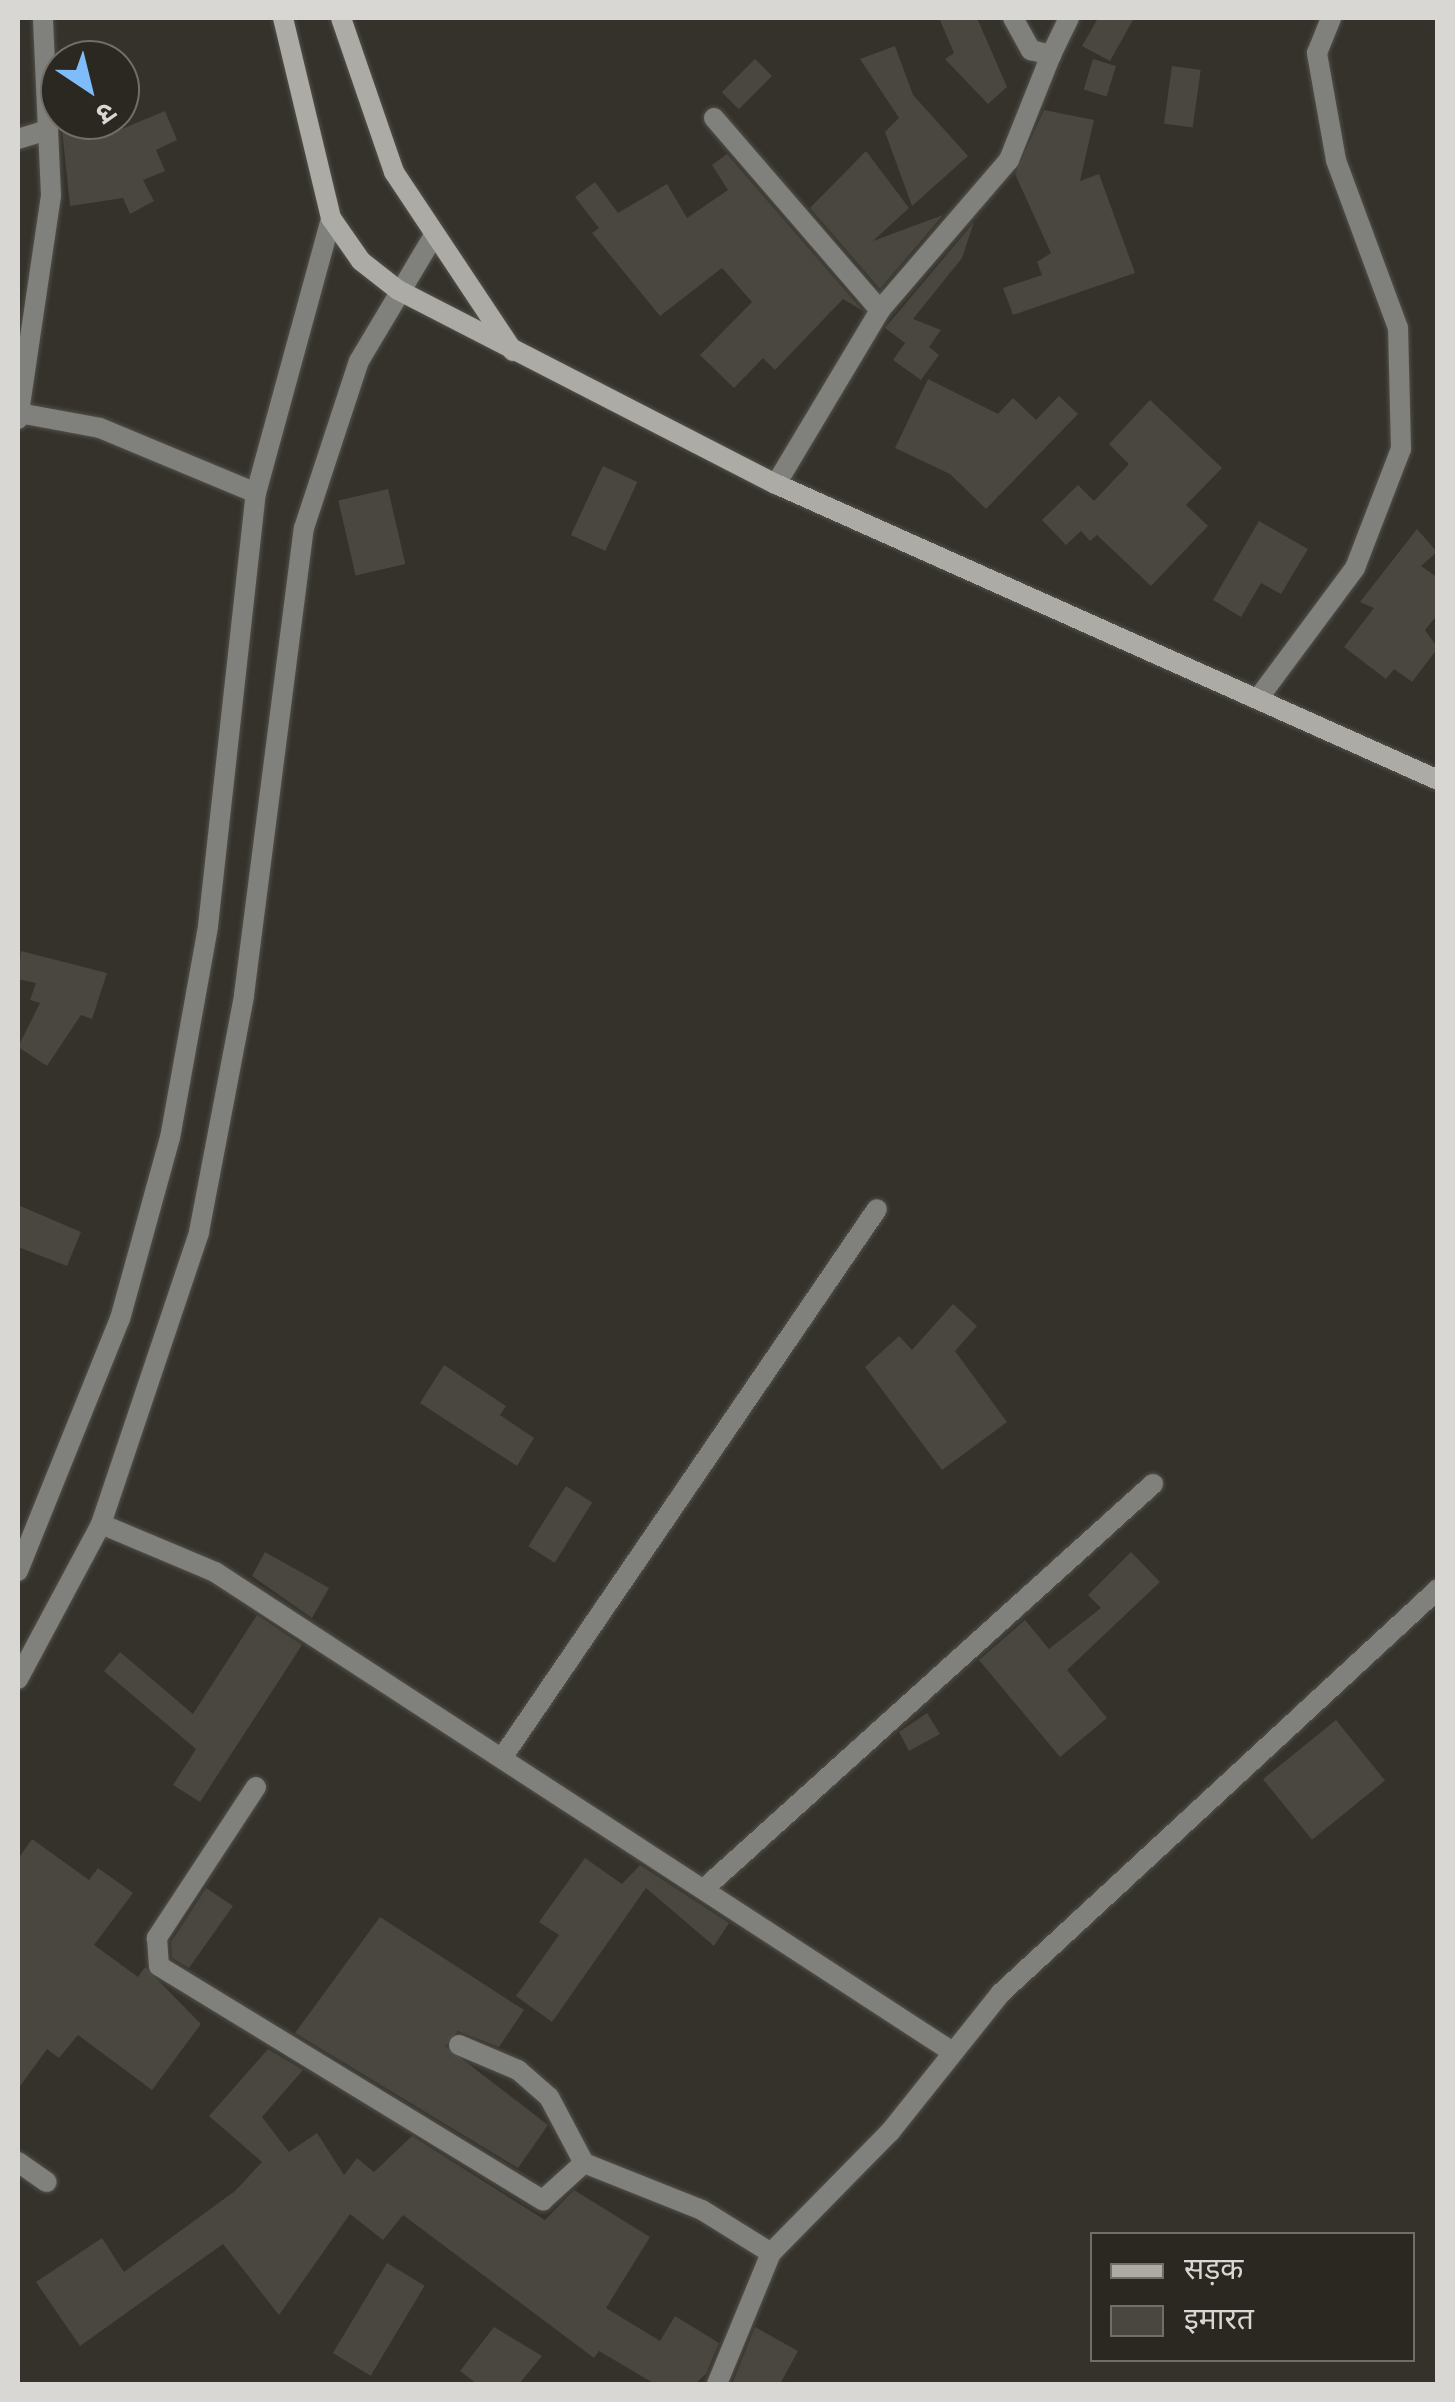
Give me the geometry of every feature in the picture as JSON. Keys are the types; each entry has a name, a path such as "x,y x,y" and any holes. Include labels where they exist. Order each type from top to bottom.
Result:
{"main road":[{"path":"283,18 331,218 361,261 398,290 517,356 776,484 1260,696 1438,780"},
{"path":"341,18 394,172 433,236 517,356"}],"street":[{"path":"1013,18 1032,50 1051,54"},
{"path":"776,484 880,310 1009,160 1069,18"},
{"path":"1260,696 1354,568 1402,450 1398,328 1336,160 1317,53 1332,18"},
{"path":"714,118 880,310"},
{"path":"49,140 52,195 26,268 18,416 100,428 256,493"},
{"path":"18,1572 120,1319 170,1138 208,926 256,493 331,218"},
{"path":"18,1678 102,1524 199,1232 244,995 304,528 331,427 398,290 433,236"},
{"path":"504,1756 877,1209"},
{"path":"706,1886 1154,1484"},
{"path":"102,1524 214,1572 706,1886 951,2052"},
{"path":"717,2384 770,2253 890,2132 1001,1993 1438,1589"},
{"path":"256,1786 156,1938 159,1966 543,2200 584,2163"},
{"path":"459,2045 518,2070 549,2097 584,2163 702,2210 770,2253"},
{"path":"18,2162 47,2182"}],"building":[{"path":"939,18 977,18 1007,87 988,104 945,59 954,53"},
{"path":"1098,18 1134,18 1110,61 1082,46"},
{"path":"895,46 913,95 968,156 912,206 885,132 899,118 860,59"},
{"path":"755,59 772,76 739,109 722,92"},
{"path":"1093,59 1116,66 1107,97 1084,90"},
{"path":"1172,66 1201,70 1193,127 1164,123"},
{"path":"1044,110 1094,120 1080,181 1099,174 1135,273 1013,315 1003,288 1042,275 1037,262 1051,253 1015,174"},
{"path":"165,111 177,140 156,150 165,171 143,180 154,201 130,214 123,198 70,206 63,140 140,140 140,121"},
{"path":"866,151 909,208 873,241 943,215 880,289 810,208"},
{"path":"727,154 863,311 843,299 775,370 763,358 734,388 700,355 752,302 722,268 660,316 592,233 599,228 575,197 595,182 618,213 667,184 687,218 728,190 712,165"},
{"path":"974,222 962,258 913,319 941,330 929,347 939,355 921,380 893,360 905,343 885,328"},
{"path":"928,379 998,414 1013,398 1036,420 1059,396 1078,414 986,509 950,474 895,448"},
{"path":"1150,400 1222,468 1186,505 1208,526 1151,586 1097,535 1090,541 1081,531 1066,545 1042,520 1078,485 1094,501 1129,464 1109,444"},
{"path":"603,466 637,482 605,551 571,535"},
{"path":"388,489 405,564 356,575 338,500"},
{"path":"1259,521 1308,549 1281,594 1261,583 1241,617 1213,600"},
{"path":"1417,529 1437,552 1421,566 1438,578 1438,614 1425,630 1438,648 1412,682 1394,669 1386,679 1344,647 1374,608 1360,602"},
{"path":"21,951 107,973 92,1019 81,1015 47,1066 18,1047 40,1003 30,1000 36,983 18,979"},
{"path":"18,1205 81,1232 67,1266 18,1247"},
{"path":"953,1304 977,1326 955,1351 1007,1422 942,1470 865,1367 899,1336 912,1350"},
{"path":"444,1365 506,1406 500,1415 534,1438 517,1466 420,1403"},
{"path":"566,1486 592,1502 555,1563 528,1546"},
{"path":"265,1552 329,1588 312,1618 252,1576"},
{"path":"1131,1552 1160,1582 1067,1670 1107,1718 1060,1757 979,1660 1025,1620 1049,1649 1101,1608 1088,1595"},
{"path":"257,1615 302,1645 200,1802 173,1785 196,1749 104,1671 120,1652 193,1714"},
{"path":"927,1713 940,1734 909,1751 899,1732"},
{"path":"1336,1720 1385,1781 1312,1840 1263,1779"},
{"path":"32,1839 89,1880 98,1868 133,1893 94,1945 138,1977 145,1967 201,2024 152,2090 78,2035 59,2058 47,2049 18,2089 18,1859"},
{"path":"585,1858 622,1884 640,1865 729,1923 714,1946 646,1888 552,2022 516,1996 559,1935 539,1922"},
{"path":"206,1888 233,1906 189,1968 172,1958 171,1942"},
{"path":"380,1917 524,2010 499,2047 458,2031 445,2046 548,2125 518,2168 295,2033"},
{"path":"268,2049 303,2070 262,2117 289,2152 317,2133 344,2175 357,2158 374,2172 412,2136 545,2220 574,2190 650,2237 606,2308 660,2341 675,2316 719,2343 706,2374 695,2384 655,2384 599,2351 594,2358 403,2215 383,2240 350,2214 279,2315 223,2244 80,2346 36,2282 102,2238 124,2272 235,2191 262,2162 209,2116"},
{"path":"387,2263 425,2286 371,2376 333,2353"},
{"path":"494,2327 542,2356 519,2384 477,2384 460,2371"},
{"path":"755,2327 798,2351 780,2384 732,2384"}]}
